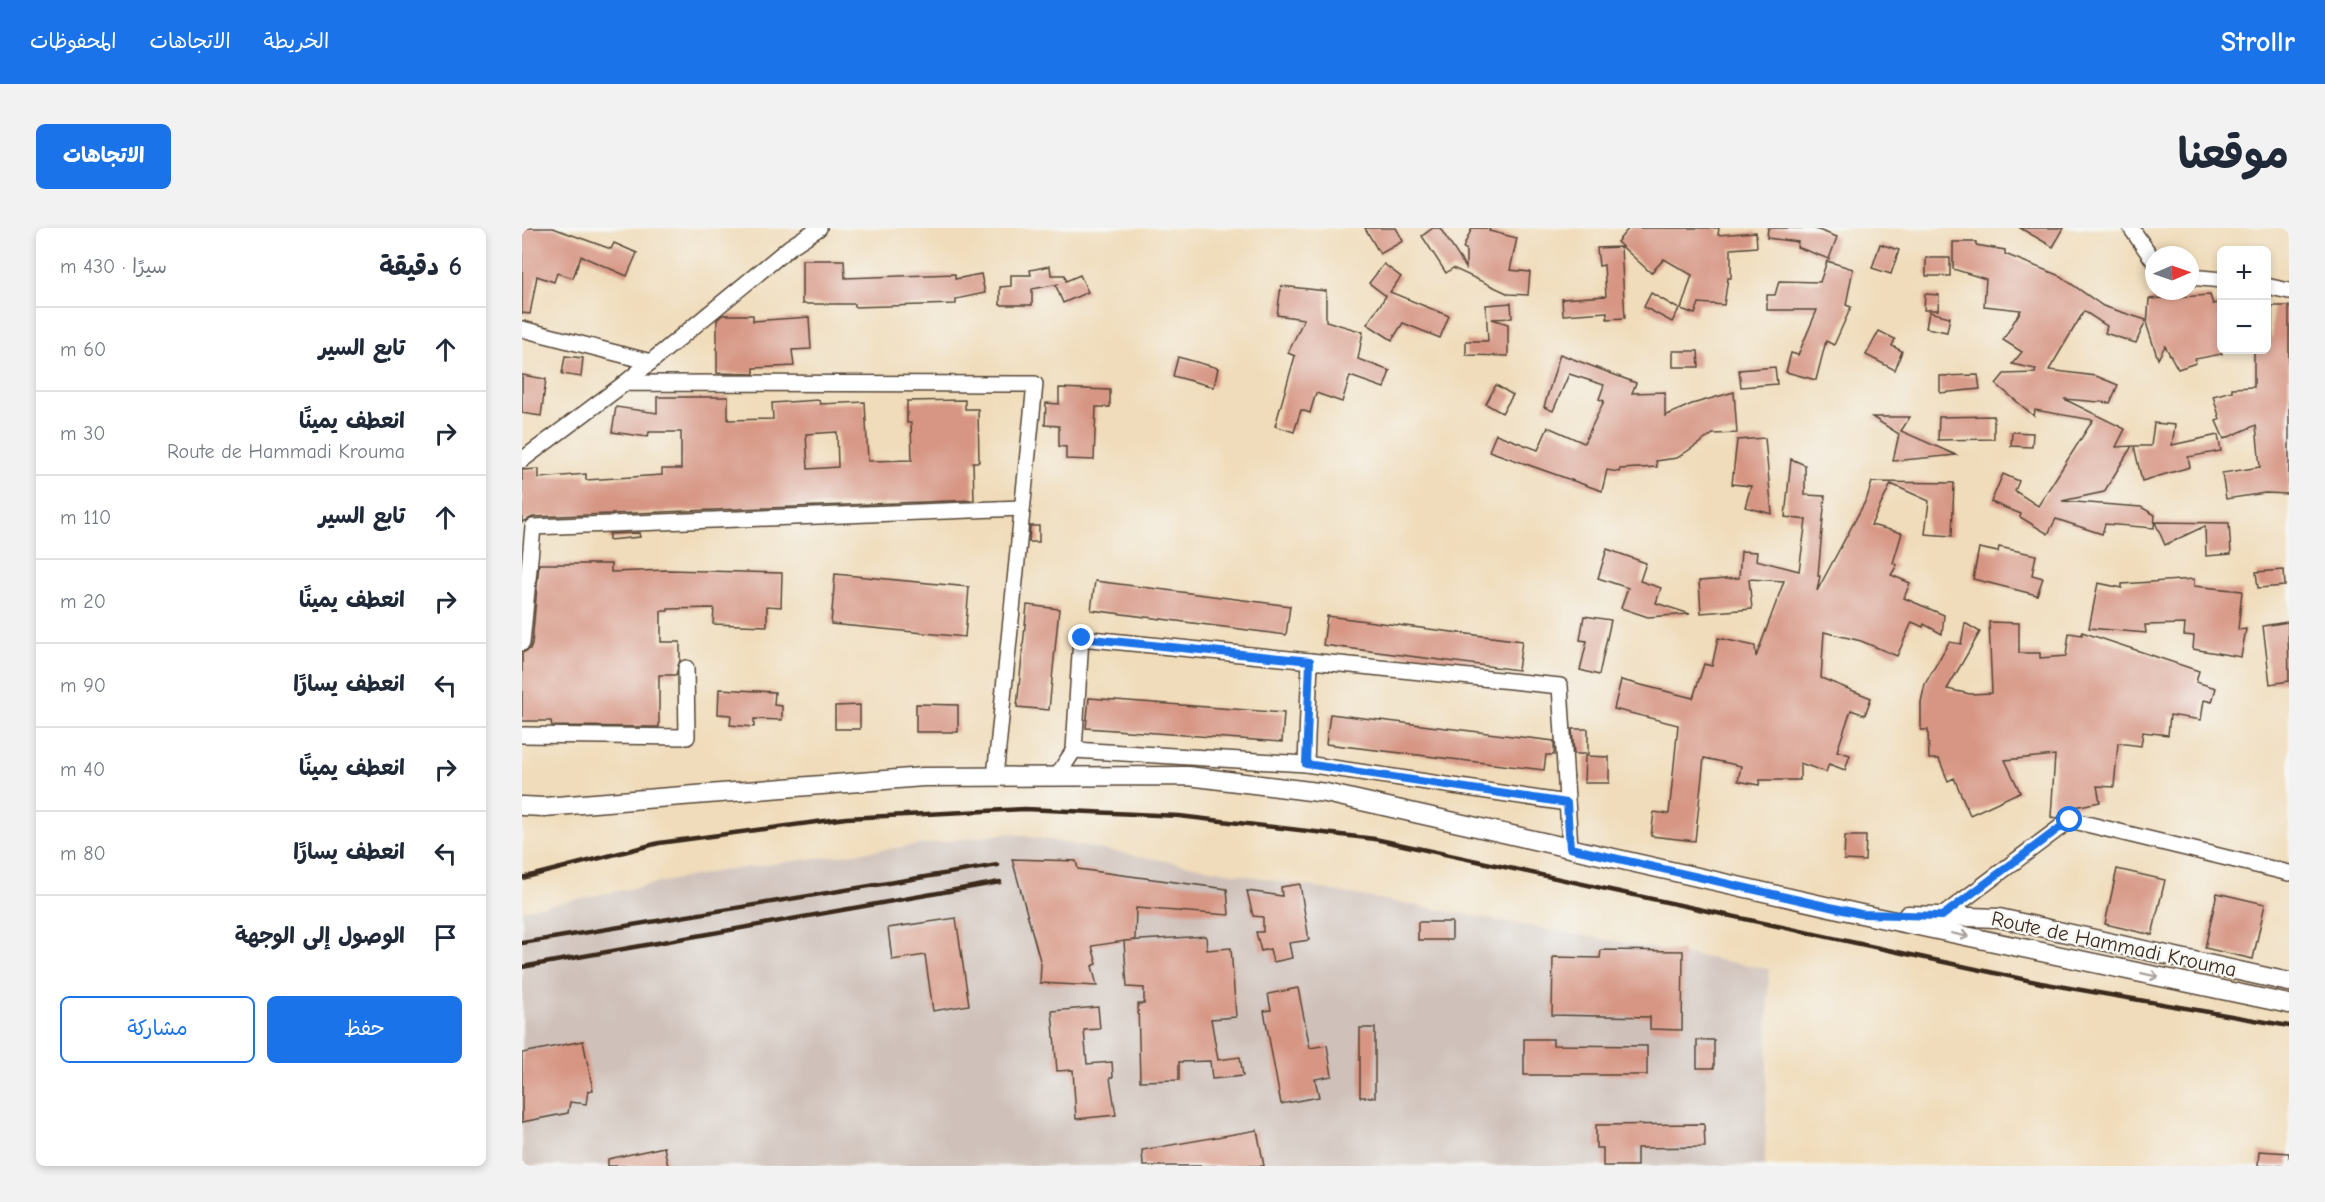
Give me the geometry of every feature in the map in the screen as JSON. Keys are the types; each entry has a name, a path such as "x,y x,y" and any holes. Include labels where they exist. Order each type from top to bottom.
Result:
{"street":[{"path":"522,460 625,383 790,247 819,228"},
{"path":"2131,228 2145,248"},
{"path":"2199,278 2217,280"},
{"path":"2271,287 2289,291"},
{"path":"522,329 651,362"},
{"path":"625,383 1035,384 995,777"},
{"path":"522,643 533,527 1022,508"},
{"path":"1057,776 1074,750 1082,638 1560,686 1570,848"},
{"path":"1306,764 1310,661"},
{"path":"522,735 687,737 686,668"},
{"path":"1074,750 1306,764 1567,803"},
{"path":"522,806 544,807 923,777 1188,776 1326,793 1861,914"},
{"path":"1942,916 2070,820 2289,873"},
{"name":"Route de Hammadi Krouma","path":"1861,914 1999,918 2289,982"},
{"name":"Route de Hammadi Krouma","path":"1861,914 2289,1004"}],"shaded area":[{"path":"1010,833 1769,969 1765,1166 522,1166 522,910 719,871"}],"building":[{"path":"522,228 553,228 611,249 614,243 637,253 627,276 581,256 573,278 557,273 554,282 537,276 530,314 522,313"},
{"path":"1365,228 1396,228 1403,241 1380,254"},
{"path":"1433,228 1440,228 1466,268 1466,249 1463,248 1472,228 1490,228 1489,231 1517,238 1510,270 1530,272 1528,295 1509,294 1453,268 1446,273 1422,236"},
{"path":"1629,228 1719,228 1718,235 1756,232 1757,247 1731,249 1731,278 1728,278 1724,305 1699,303 1695,314 1681,309 1692,275 1664,259 1651,273 1617,242"},
{"path":"1768,228 1813,228 1837,237 1829,259 1797,247 1798,242 1767,238"},
{"path":"2020,228 2064,228 2053,247"},
{"path":"1953,242 1976,242 1976,245 2005,250 2005,254 2060,276 2103,306 2146,320 2136,343 2105,333 2107,326 2084,311 2049,370 2096,376 2118,385 2110,403 2064,399 2125,429 2116,447 2132,446 2104,492 2062,501 2141,507 2155,515 2154,528 2105,524 2102,534 2056,519 2048,534 2020,517 2021,514 1991,502 2003,474 2019,481 2015,491 2038,506 2093,420 2035,410 2034,416 1996,384 2004,374 2035,373 2036,369 2012,364 2022,352 2003,340 2021,310 1984,306 1986,279 1953,269"},
{"path":"1880,244 1899,250 1891,274 1872,268"},
{"path":"1621,247 1625,318 1607,319 1607,312 1563,315 1562,299 1606,296 1604,265 1599,266 1597,248"},
{"path":"1926,258 1950,258 1950,276 1926,276"},
{"path":"802,260 844,260 845,278 955,274 955,279 981,274 985,293 956,299 956,304 855,307 855,304 802,304"},
{"path":"1827,261 1853,269 1846,305 1851,307 1834,345 1826,341 1816,380 1786,372 1791,353 1798,355 1817,310 1767,310 1767,295 1775,295 1779,281 1820,282"},
{"path":"1384,264 1401,277 1390,292 1449,316 1440,338 1403,323 1392,340 1367,324 1386,296 1369,283"},
{"path":"1050,266 1051,275 1065,275 1066,281 1080,275 1088,292 1063,303 1056,286 1059,284 1032,289 1032,305 1000,305 1000,287 1011,286 1011,275 1031,275 1030,270"},
{"path":"1281,286 1326,291 1326,321 1363,332 1358,359 1390,371 1384,388 1350,376 1342,402 1316,393 1310,413 1301,410 1294,432 1275,426 1295,356 1288,353 1304,319 1277,315"},
{"path":"1651,293 1679,309 1672,322 1644,307"},
{"path":"1925,294 1939,295 1938,310 1924,310"},
{"path":"2210,295 2213,304 2217,303 2217,354 2222,354 2195,359 2196,363 2178,369 2165,346 2158,359 2147,326 2149,300 2199,300 2199,296"},
{"path":"1511,303 1512,318 1492,319 1508,324 1508,356 1466,355 1466,341 1488,341 1486,305"},
{"path":"2272,306 2289,306 2289,494 2265,493 2226,499 2222,473 2260,467 2256,425 2224,439 2216,421 2220,419 2213,396 2232,391 2232,388 2254,387 2254,354 2271,354"},
{"path":"1929,312 1950,317 1947,332 1926,328"},
{"path":"722,315 753,315 753,321 809,317 811,349 792,350 794,366 754,368 754,374 717,373 717,320"},
{"path":"1879,331 1895,339 1892,346 1902,351 1895,370 1866,355"},
{"path":"1673,351 1698,351 1699,367 1673,367"},
{"path":"1560,354 1636,383 1632,393 1665,392 1665,416 1692,404 1734,392 1737,433 1713,434 1677,458 1656,461 1657,467 1620,469 1619,472 1607,470 1602,491 1489,451 1496,434 1538,450 1548,427 1584,443 1604,401 1599,399 1604,385 1569,374 1553,411 1544,407"},
{"path":"565,356 583,358 581,377 562,374"},
{"path":"1178,357 1218,368 1214,387 1173,376"},
{"path":"1775,367 1777,384 1741,387 1739,370"},
{"path":"522,375 546,379 541,416 522,413"},
{"path":"1978,375 1980,389 1940,393 1940,376"},
{"path":"1496,385 1513,395 1502,413 1486,404"},
{"path":"1059,388 1110,390 1110,407 1096,407 1094,460 1066,459 1066,447 1059,446 1059,426 1045,425 1046,403 1059,404"},
{"path":"657,397 728,397 728,420 773,419 772,403 819,400 820,404 865,402 868,461 912,460 911,423 907,423 907,401 965,400 965,409 978,409 979,462 973,462 974,500 533,517 522,522 522,470 539,469 539,478 586,474 586,480 662,475 662,469 681,469 681,432 649,432 648,437 612,432 616,407 657,413","holes":["837,432 838,467 808,469 806,434"]},
{"path":"1994,416 1994,439 1938,440 1939,417"},
{"path":"1872,417 1910,417 1901,431 1956,455 1893,461 1899,434"},
{"path":"2154,423 2175,425 2172,445 2218,435 2221,451 2188,457 2190,467 2142,481 2134,446 2151,446"},
{"path":"2012,432 2033,433 2032,447 2011,446"},
{"path":"1765,438 1772,514 1745,507 1751,486 1732,484 1737,440"},
{"path":"1791,459 1805,465 1805,495 1825,496 1817,591 1867,498 1872,482 1954,483 1952,536 1925,534 1929,501 1891,484 1871,525 1902,533 1893,563 1897,565 1891,575 1910,583 1904,598 1944,615 1942,634 1924,624 1923,627 1912,622 1897,656 1861,641 1824,632 1821,678 1871,698 1865,715 1851,710 1837,751 1850,755 1845,770 1829,764 1826,772 1800,763 1800,780 1760,780 1759,785 1738,781 1741,766 1704,758 1695,841 1651,836 1654,812 1669,814 1678,725 1614,709 1621,680 1693,698 1704,664 1712,666 1718,638 1755,646 1756,657 1784,581 1749,579 1752,609 1701,613 1699,581 1739,578 1741,551 1757,552 1756,560 1799,571 1806,520 1785,517"},
{"path":"2155,522 2229,523 2231,554 2206,556 2205,526 2165,545"},
{"path":"1030,526 1039,526 1039,542 1029,542"},
{"path":"639,533 640,537 609,540 609,534"},
{"path":"1999,547 2036,555 2032,575 2043,578 2037,595 1973,579 1979,548 1998,552"},
{"path":"1607,549 1646,563 1640,581 1661,588 1656,603 1690,614 1648,617 1621,608 1628,588 1598,578"},
{"path":"539,564 611,564 611,572 668,570 782,573 781,607 767,606 767,626 713,624 714,608 661,611 661,642 680,642 680,660 676,675 659,675 659,727 552,726 551,721 522,721 522,653 530,649 532,644"},
{"path":"2284,570 2285,586 2258,588 2256,572"},
{"path":"835,574 969,587 965,637 831,624"},
{"path":"2194,579 2194,586 2242,591 2238,630 2246,629 2241,657 2193,649 2194,636 2184,635 2185,624 2145,625 2146,633 2089,628 2098,583 2122,588 2122,584"},
{"path":"1095,581 1290,606 1286,635 1091,610"},
{"path":"1027,605 1059,609 1049,710 1017,707"},
{"path":"1327,616 1522,641 1518,670 1323,645"},
{"path":"1584,616 1611,620 1599,675 1580,670 1587,641 1580,640"},
{"path":"1989,622 2019,623 2019,653 2040,653 2040,658 2066,656 2069,633 2082,635 2082,632 2199,671 2196,682 2216,688 2212,702 2204,700 2201,720 2170,715 2168,735 2143,732 2141,746 2118,743 2114,787 2097,786 2100,802 2070,808 2057,818 2051,817 2055,755 2005,760 2020,792 1970,815 1954,778 1948,781 1939,759 1929,759 1928,730 1921,730 1921,702 1925,684 1949,642 1961,644 1965,623 1980,632 1947,689 1970,694 1992,693"},
{"path":"2288,622 2289,681 2270,684 2263,626"},
{"path":"719,689 775,692 774,705 782,706 782,720 754,719 754,727 730,725 731,715 718,714"},
{"path":"1089,698 1284,713 1282,742 1086,728"},
{"path":"916,704 958,705 958,732 916,732"},
{"path":"860,705 860,729 835,729 835,706"},
{"path":"1330,714 1554,741 1554,755 1546,755 1544,770 1326,744"},
{"path":"1572,729 1588,729 1588,754 1574,754"},
{"path":"1585,756 1609,757 1609,783 1584,783"},
{"path":"1845,836 1866,836 1865,861 1844,860"},
{"path":"1012,859 1076,861 1078,869 1227,889 1229,915 1136,908 1135,940 1092,946 1097,964 1092,966 1097,986 1040,983 1041,964"},
{"path":"2117,869 2165,880 2152,935 2105,924"},
{"path":"1300,884 1309,940 1289,943 1292,958 1273,962 1270,949 1261,951 1256,932 1263,932 1263,917 1253,916 1247,891 1282,896 1281,887"},
{"path":"2217,893 2265,904 2253,959 2205,948"},
{"path":"956,918 969,1005 933,1011 925,955 892,960 888,928"},
{"path":"1418,922 1452,922 1452,940 1418,940"},
{"path":"1206,936 1207,950 1231,948 1236,1017 1211,1019 1218,1060 1240,1057 1243,1076 1212,1079 1210,1061 1179,1062 1179,1080 1140,1081 1138,1004 1144,1004 1144,988 1127,987 1124,941"},
{"path":"1601,950 1683,951 1682,1030 1650,1029 1650,1017 1552,1015 1553,957 1600,958"},
{"path":"1298,988 1310,1048 1327,1045 1332,1076 1315,1079 1319,1097 1281,1104 1264,1011 1271,1010 1268,994"},
{"path":"1098,1007 1100,1029 1084,1030 1087,1064 1112,1062 1113,1077 1110,1078 1116,1115 1076,1119 1073,1070 1057,1071 1052,1011"},
{"path":"1360,1028 1375,1028 1375,1097 1360,1097"},
{"path":"1524,1039 1553,1039 1553,1045 1647,1046 1647,1075 1524,1075"},
{"path":"1697,1040 1714,1040 1714,1068 1697,1068"},
{"path":"583,1041 593,1090 588,1091 586,1104 570,1102 568,1113 522,1122 522,1053"},
{"path":"1704,1124 1705,1147 1637,1148 1637,1166 1603,1166 1603,1148 1596,1148 1596,1125"},
{"path":"1257,1130 1264,1166 1143,1166 1142,1150"},
{"path":"664,1147 668,1166 608,1166 608,1159"},
{"path":"2259,1151 2289,1153 2289,1166 2258,1166"}],"railway":[{"path":"522,878 659,843 846,818 1025,809 1179,816 1375,839 2041,983 2289,1026"},
{"path":"522,943 998,865"},
{"path":"522,967 1000,882"}],"route":[{"path":"1082,638 1310,661 1306,764 1567,803 1570,848 1861,914 1942,916 2070,820"}]}
